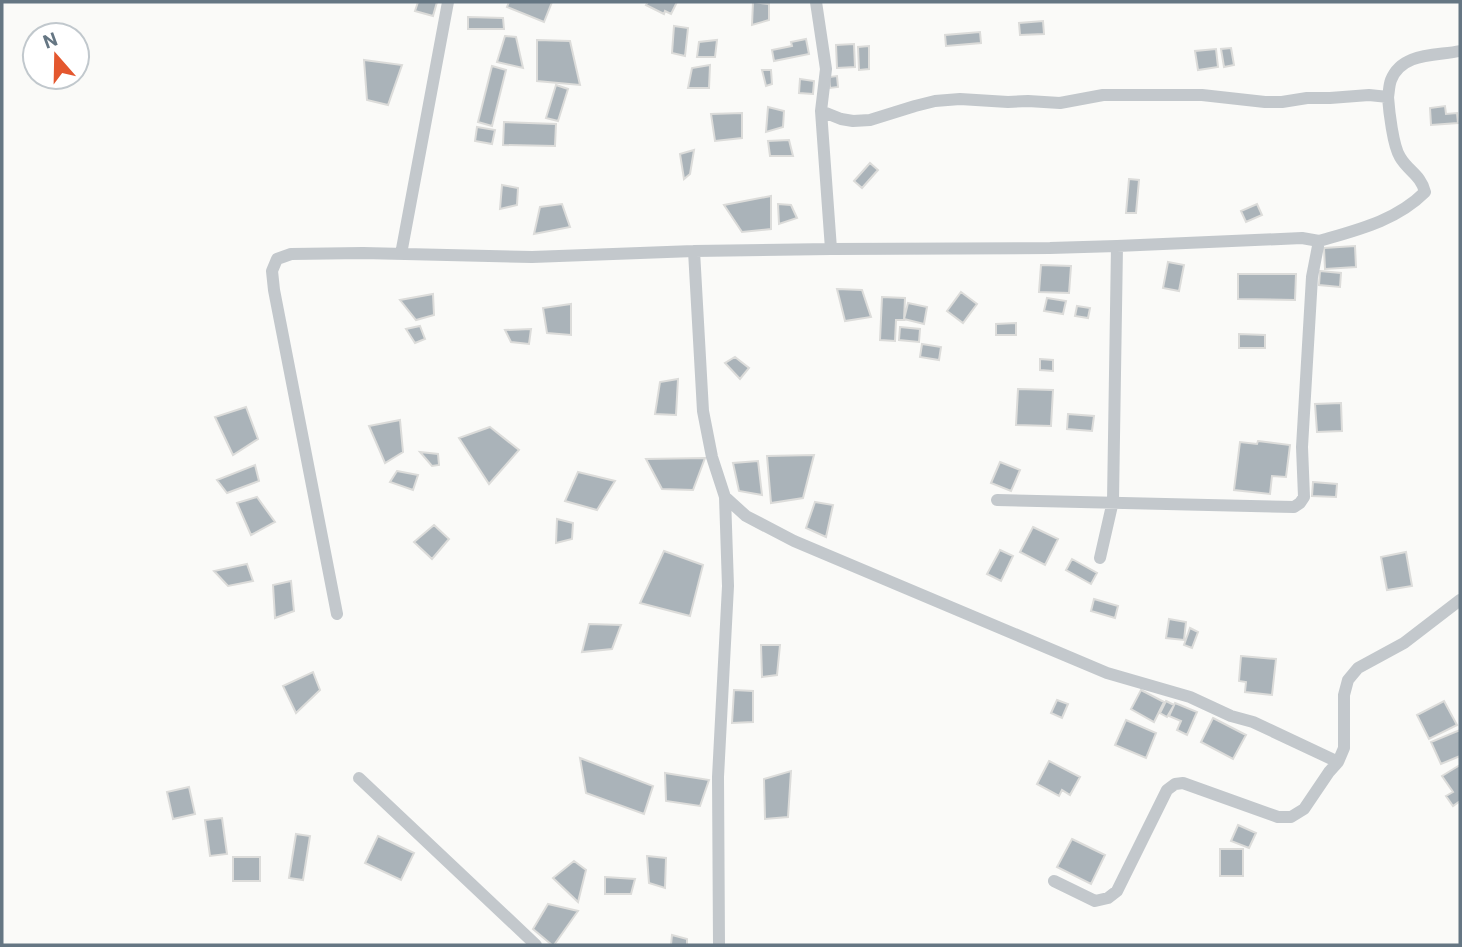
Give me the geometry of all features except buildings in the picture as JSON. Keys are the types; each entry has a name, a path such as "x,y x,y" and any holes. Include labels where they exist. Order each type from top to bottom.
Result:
{"street":[{"path":"401,254 447,2"},
{"path":"816,2 825,69 821,111 831,249"},
{"path":"337,614 274,289 272,271 277,259 291,254 532,257 694,251 1117,246 1289,238 1318,241 1374,225 1415,202 1425,192 1423,183 1399,156 1389,115 1391,80 1401,66 1413,58 1460,51"},
{"path":"821,111 853,121 870,120 935,101 960,99 1060,103 1103,95 1202,95 1282,102 1369,94 1388,97"},
{"path":"997,500 1294,507 1300,503 1304,497 1302,447 1312,277 1318,241"},
{"path":"1100,558 1113,501 1117,246"},
{"path":"694,251 703,411 712,457 725,497 728,586 718,777 719,945"},
{"path":"725,497 746,516 794,541 1107,673 1190,697 1222,713 1253,722 1338,762"},
{"path":"1054,881 1096,901 1108,898 1116,891 1167,790 1175,784 1183,783 1278,817 1291,817 1304,809 1338,762 1344,748 1344,695 1348,680 1358,668 1405,643 1460,600"},
{"path":"359,778 536,945"}]}
